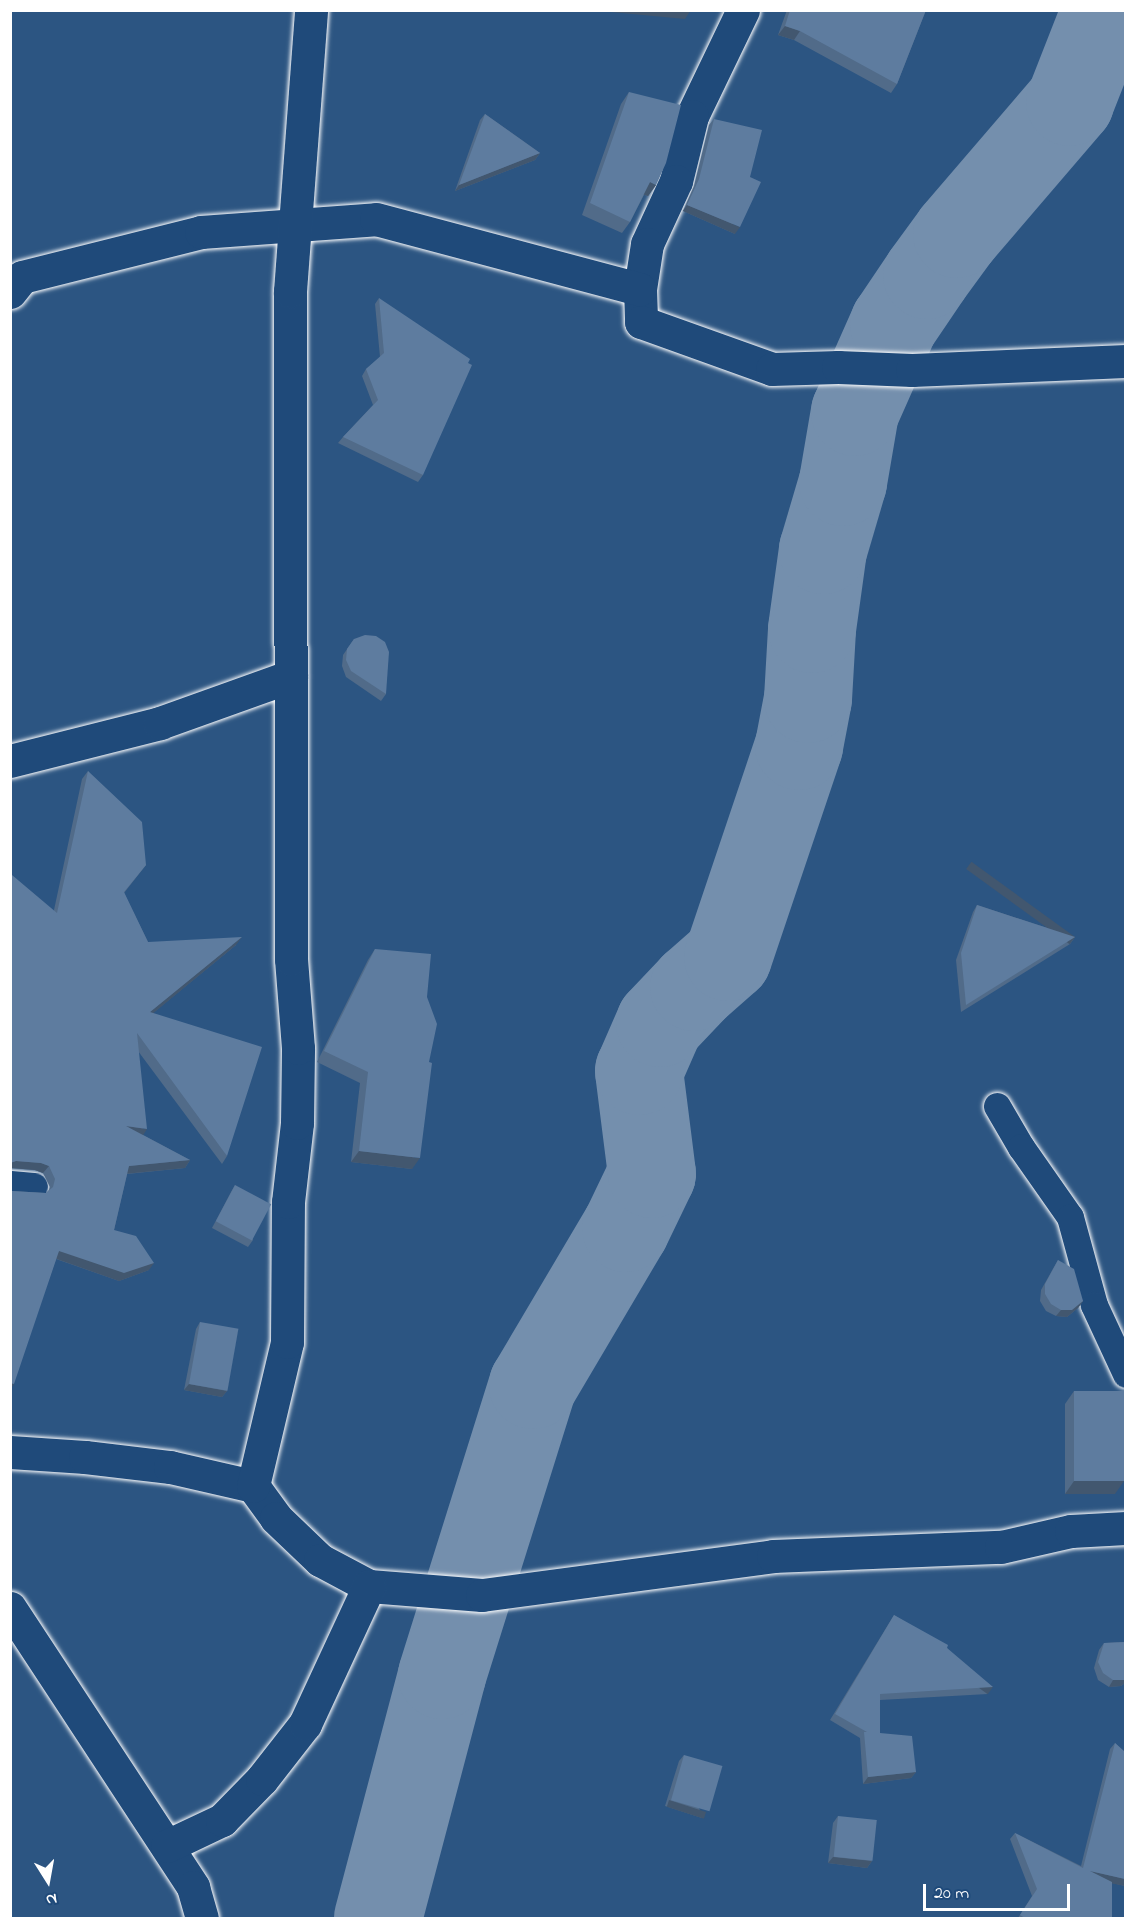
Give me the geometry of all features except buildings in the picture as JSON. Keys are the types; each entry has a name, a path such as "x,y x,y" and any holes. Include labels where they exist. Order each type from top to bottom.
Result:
{"street":[{"path":"254,1486 286,1342 288,1202 297,1123 298,1048 291,959 290,291 310,10"},
{"path":"743,10 692,116 676,181 646,244 640,289 641,322 772,369 838,367 912,370 1125,361"},
{"path":"10,292 22,277 201,232 376,219 640,289"},
{"path":"10,761 160,723 291,676"},
{"path":"10,1452 85,1457 170,1467 254,1486 276,1518 320,1560 369,1586 482,1595 773,1556 1001,1547 1071,1531 1125,1528"},
{"path":"167,1846 222,1820 262,1779 305,1724 369,1586"},
{"path":"10,1608 193,1887 201,1918"}],"lane":[{"path":"997,1106 1021,1147 1070,1217 1094,1305 1125,1374"}],"waterway":[{"path":"378,1918 442,1675 533,1385 626,1228 652,1174 639,1071 660,1023 694,987 728,957 799,746 808,699 812,629 823,550 843,482 855,412 894,324 927,275 957,234 1070,102 1106,10"}]}
